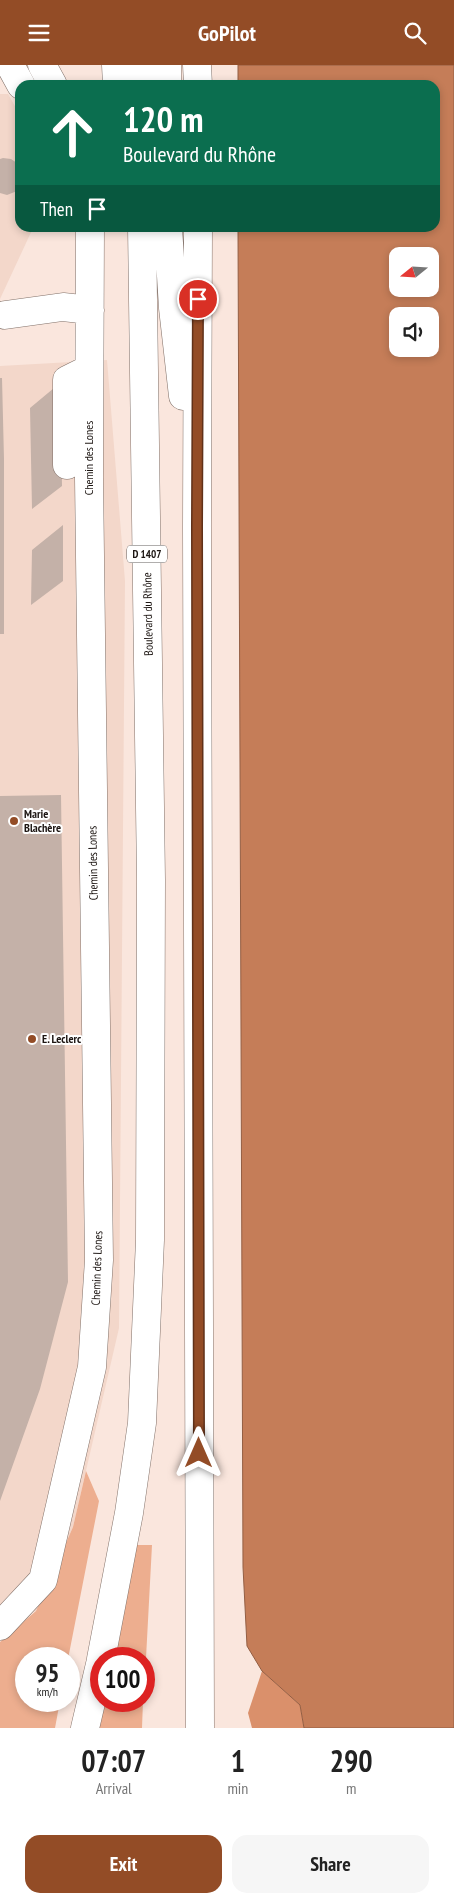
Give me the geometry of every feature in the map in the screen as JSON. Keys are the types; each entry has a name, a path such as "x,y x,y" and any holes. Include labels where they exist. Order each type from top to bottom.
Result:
{"main road":[{"path":"10,65 18,80"},
{"path":"30,65 39,80"},
{"path":"42,65 50,80"},
{"path":"116,65 118,80"},
{"path":"141,65 141,80"},
{"path":"167,65 167,80"},
{"path":"198,65 198,80"},
{"name":"Chemin des Lones","path":"0,1626 43,1580 92,1367 98,1260 89,478 90,232"},
{"name":"Boulevard du Rhône","path":"103,1647 129,1513 142,1423 150,1240 151,880 142,232"},
{"path":"168,232 173,308 197,527"},
{"path":"198,232 200,1728"},
{"path":"5,315 63,307 90,310"},
{"path":"67,465 67,380 89,369"},
{"name":"Boulevard du Rhône","path":"85,1728 90,1706"}],"shaded area":[{"path":"238,65 454,65 454,1728 304,1728 300,1705 262,1671 247,1646 243,1567 238,232 440,232 440,80 238,80"},
{"path":"0,94 8,94 15,106 15,232 31,232 0,299"},
{"path":"107,360 125,581 119,1328 73,1527 36,1611 0,1617 0,366"},
{"path":"86,1471 99,1501 70,1647 15,1647 15,1712 58,1712 55,1728 0,1728 0,1642 36,1611 73,1527"},
{"path":"137,1545 152,1545 147,1647 115,1647"},
{"path":"262,1671 300,1705 304,1728 252,1728 248,1713"},
{"path":"101,1712 143,1712 142,1728 97,1728"}],"building":[{"path":"0,159 11,159 15,162 15,192 7,195 0,193"},
{"path":"0,378 2,378 4,459 4,634 0,634"},
{"path":"60,383 62,486 32,509 30,408"},
{"path":"63,525 63,581 31,605 32,550"},
{"name":"E. Leclerc","path":"61,795 68,1282 40,1389 0,1501 0,796"}],"place":[{"name":"Marie Blachère","path":"14,821"},
{"name":"E. Leclerc","path":"32,1039"}],"route":[{"path":"198,299 199,1453"}]}
